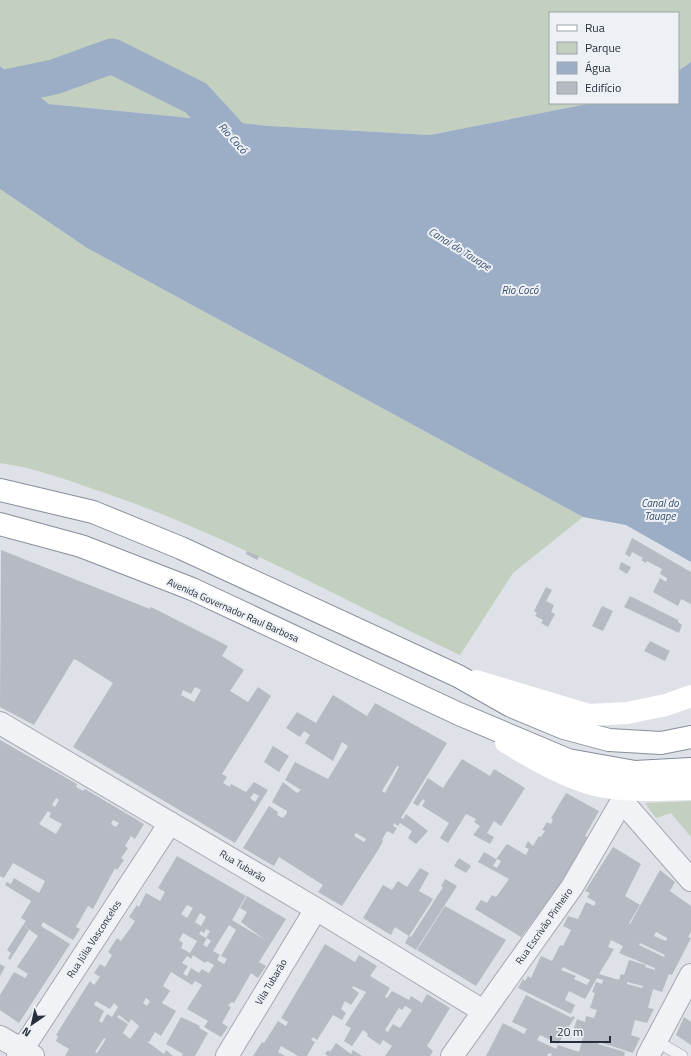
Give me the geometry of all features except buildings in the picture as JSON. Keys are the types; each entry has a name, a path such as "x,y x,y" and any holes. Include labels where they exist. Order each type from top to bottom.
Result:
{"main road":[{"path":"0,490 93,512 181,548 458,676 511,706 564,728 609,740 661,743 691,737"},
{"name":"Avenida Governador Raul Barbosa","path":"0,524 81,546 192,589 459,714 568,760 635,772 691,769"},
{"path":"458,676 589,715 627,713 666,705 691,696"},
{"name":"Avenida Governador Raul Barbosa","path":"459,714 522,752 562,772 623,795 691,789"}],"street":[{"name":"Rua Tubarão","path":"0,723 316,909 484,1011"},
{"path":"623,795 691,880"},
{"name":"Rua Escrivão Pinheiro","path":"452,1056 572,887 623,795"},
{"name":"Rua Júlia Vasconcelos","path":"24,1054 170,823"},
{"name":"Vila Tubarão","path":"227,1056 316,909"},
{"path":"652,1048 691,975"},
{"path":"0,1037 24,1054"}],"lane":[{"path":"652,1048 682,1056"}],"green space":[{"path":"0,0 691,0 691,62 679,70 679,12 549,12 549,104 587,104 430,135 270,126 49,104 0,66"},
{"path":"0,189 87,248 583,517 513,573 460,655 284,569 196,528 105,493 66,480 27,468 0,463"},
{"path":"691,801 691,837 671,813 656,818 645,803"}],"water":[{"name":"Rio Cocó","path":"691,62 691,562 626,525 583,517 87,248 0,189 0,66 49,104 270,126 430,135 587,104 679,104 679,70"}],"waterway":[{"name":"Rio Cocó","path":"0,88 54,77 112,56 196,98 249,156"}],"water label":[{"name":"Canal do Tauape","path":"460,249"},
{"name":"Canal do Tauape","path":"660,509"}]}
